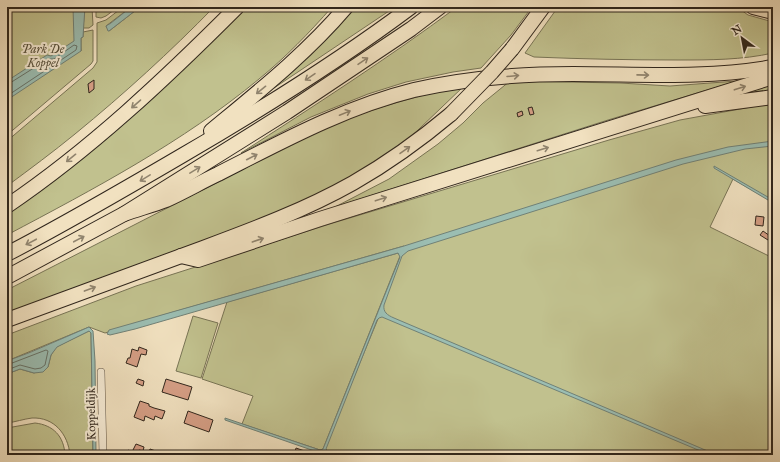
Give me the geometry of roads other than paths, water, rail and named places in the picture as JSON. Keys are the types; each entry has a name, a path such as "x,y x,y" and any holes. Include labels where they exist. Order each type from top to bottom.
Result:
{"highway":[{"path":"165,78 193,41 227,7"},
{"path":"7,206 60,167 101,134 165,78 237,7"},
{"path":"178,158 280,75 311,45 346,7"},
{"path":"7,254 97,205 272,102 340,57 411,7"},
{"path":"7,277 124,214 287,112 405,33 440,7"},
{"path":"7,320 254,229 311,205 335,193 389,161 418,141 451,114 512,49 543,7"},
{"path":"753,7 773,12"},
{"path":"124,214 167,200 310,128 347,112 414,90 512,76 574,74 667,76 706,75 746,72 773,67"},
{"path":"180,256 198,260 328,216 773,77"},
{"path":"649,116 773,96"}],"street":[{"name":"Koppeldijk","path":"101,372 103,455"}],"water":[{"path":"73,7 85,7 81,51 7,100 7,81 47,55 51,56 74,41"},
{"path":"131,7 140,7 108,31 106,26"},
{"path":"773,141 773,146 745,149 683,164 408,251 402,256 384,305 384,310 389,316 717,455 710,455 382,317 377,320 326,449 329,453 335,455 326,455 225,420 225,418 320,450 323,449 400,257 398,253 135,329 110,335 107,334 109,330 404,246 676,160 728,147"},
{"path":"714,166 773,200 773,203 714,168"},
{"path":"89,327 93,331 95,361 96,455 93,455 91,333 89,331 57,347 51,355 48,367 43,372 34,373 20,369 7,374 7,361"}],"park label":[{"name":"Park De Koppel","path":"43,56"}]}
